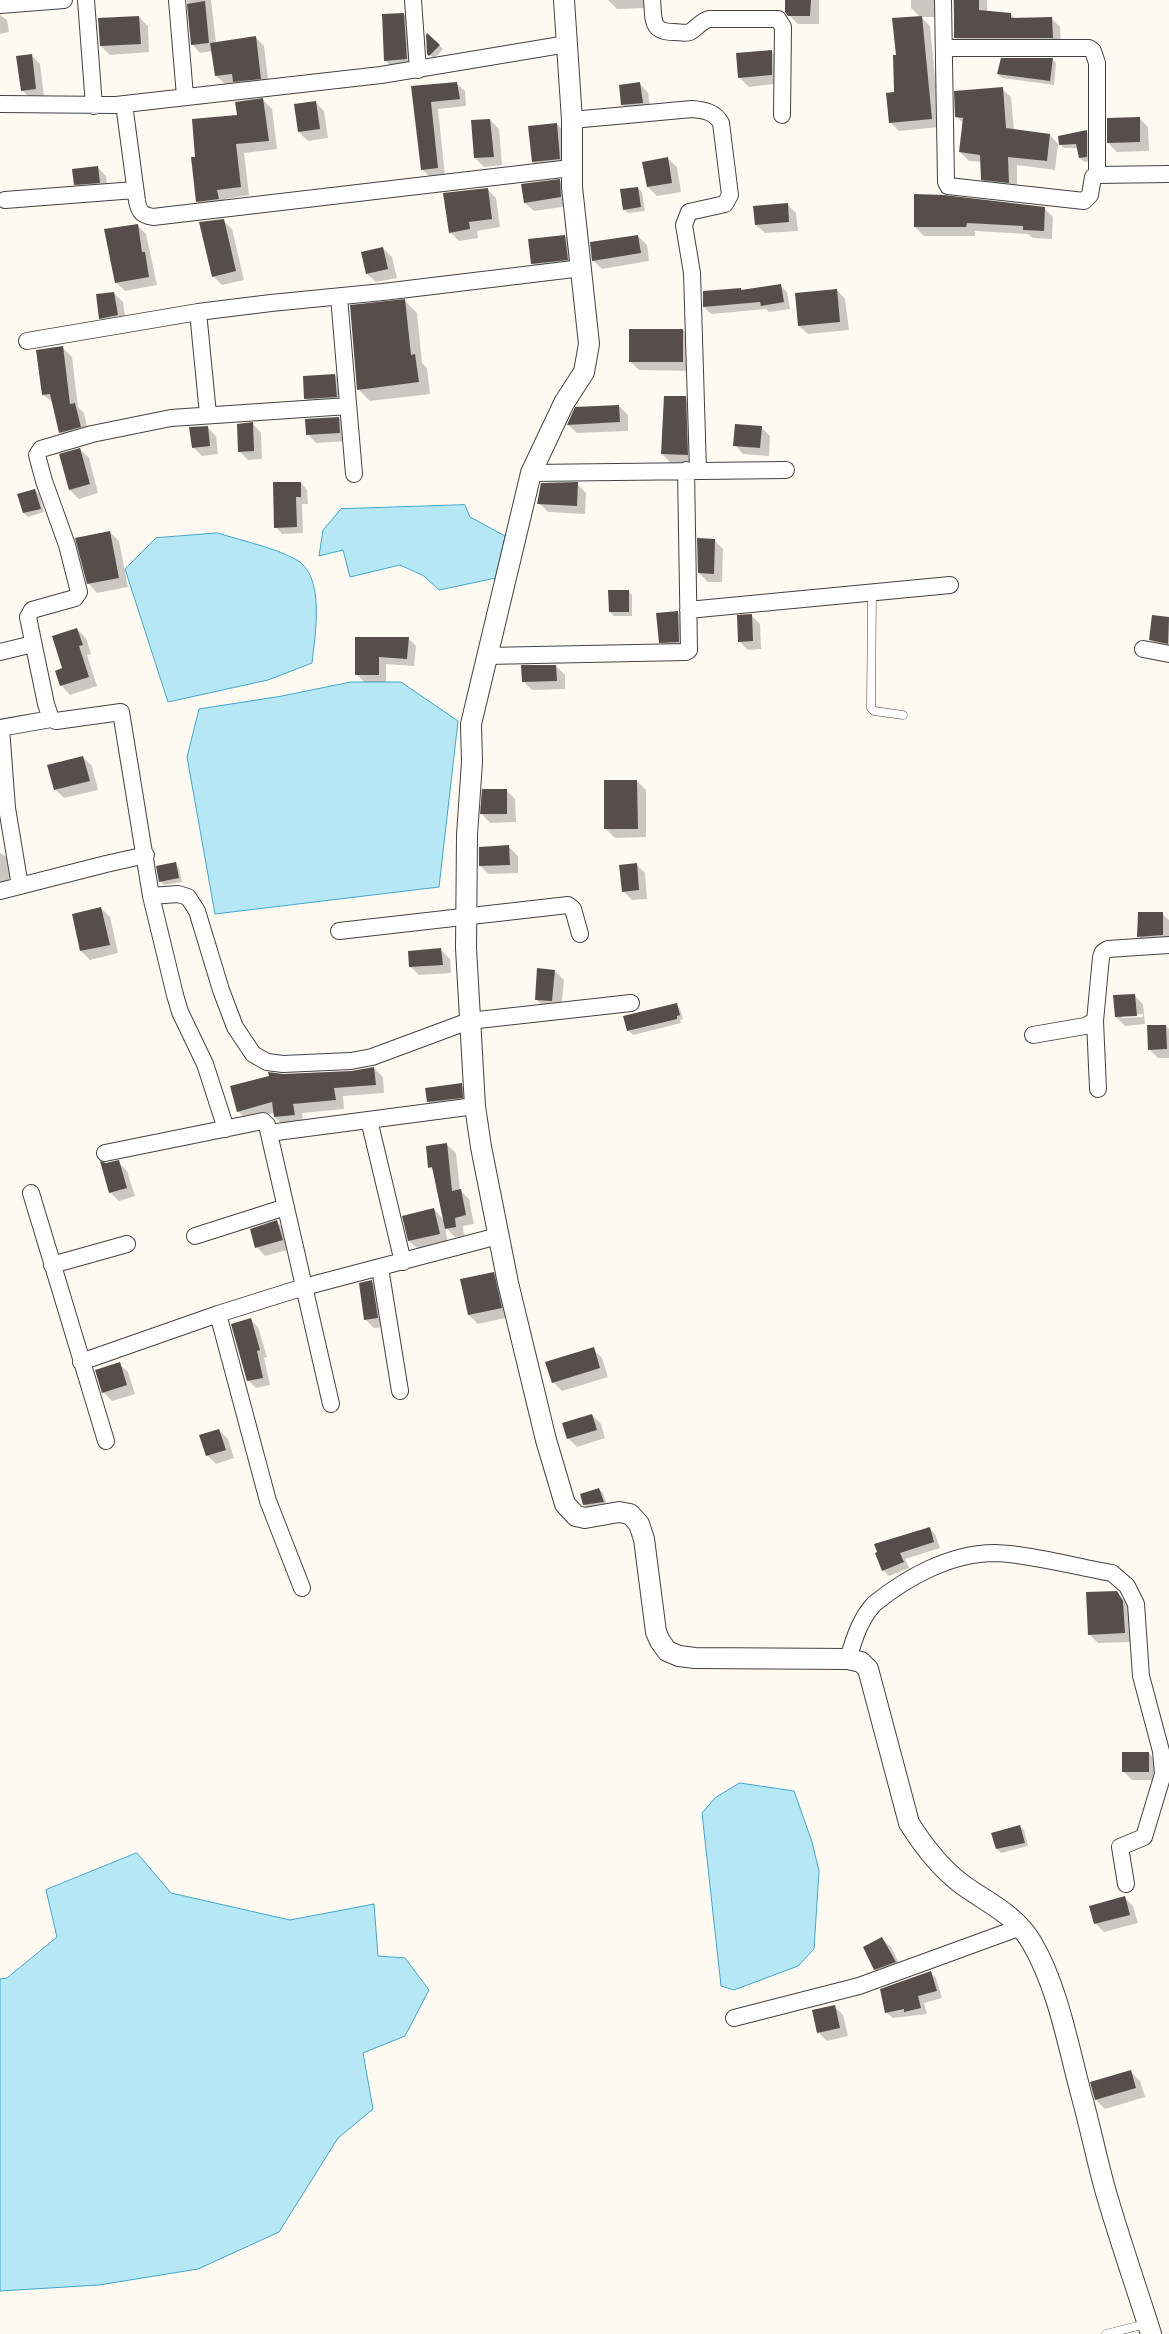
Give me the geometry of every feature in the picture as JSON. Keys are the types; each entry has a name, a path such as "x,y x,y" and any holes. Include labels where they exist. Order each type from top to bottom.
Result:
{"street":[{"path":"0,5 64,0"},
{"path":"86,0 94,106"},
{"path":"177,0 185,96"},
{"path":"413,0 418,70"},
{"path":"564,0 572,120 571,168 574,212 588,325 588,360 584,372 564,403 531,473 471,724 472,762 467,835 466,915 469,1021 475,1106 498,1236 546,1440 565,1504 576,1516 585,1518 619,1512 630,1514 639,1524 644,1539 656,1632 667,1651 679,1656 695,1658 848,1659 860,1662 868,1669 909,1823 922,1844 943,1868 963,1885 1008,1915 1021,1927 1032,1943 1048,1977 1105,2189 1149,2329"},
{"path":"652,0 655,25 660,31 665,32 688,32 701,22 709,19 778,19 783,27 782,115"},
{"path":"943,0 946,182 948,186 1084,201 1090,194 1093,177 1097,175 1169,174"},
{"path":"0,104 94,106 124,104 418,70 567,44"},
{"path":"944,48 1089,48 1093,51 1097,63 1097,175"},
{"path":"124,104 135,190 139,211 144,216 153,217 571,168"},
{"path":"486,656 686,652 689,650 688,610 692,470 692,273 684,224 689,212 725,204 730,195 721,123 718,117 708,112 692,109 572,120"},
{"path":"5,200 135,190"},
{"path":"27,341 198,312 582,268"},
{"path":"339,297 354,474"},
{"path":"198,312 208,414"},
{"path":"51,719 33,644 28,617 29,612 75,598 79,592 67,544 41,473 38,451 92,434 171,418 348,406"},
{"path":"531,473 786,470"},
{"path":"688,610 950,585"},
{"path":"0,652 33,644"},
{"path":"1143,649 1169,654"},
{"path":"20,886 7,808 0,728 51,719 63,721 121,712 152,896 180,1012 205,1064 226,1129"},
{"path":"0,892 106,864 146,856"},
{"path":"152,896 178,894 188,897 198,911 221,990 235,1027 253,1054 267,1062 329,1063 372,1057 469,1021 631,1003"},
{"path":"339,931 466,915 568,905 574,909 580,934"},
{"path":"1098,1089 1095,1021 1100,957 1108,949 1169,945"},
{"path":"1033,1035 1085,1026 1095,1021"},
{"path":"269,1133 475,1106"},
{"path":"369,1120 403,1262"},
{"path":"105,1153 263,1121 267,1124 331,1404"},
{"path":"31,1193 106,1441"},
{"path":"195,1236 286,1207"},
{"path":"81,1362 218,1314 304,1287 498,1236"},
{"path":"52,1265 127,1244"},
{"path":"380,1268 400,1391"},
{"path":"218,1314 268,1501 302,1588"},
{"path":"848,1659 860,1626 874,1604 933,1567 947,1562 982,1554 1009,1555 1112,1573 1120,1578 1127,1586 1136,1604 1141,1676 1161,1751 1163,1774 1144,1837 1122,1844 1120,1847 1126,1884"},
{"path":"734,2018 859,1986 1021,1927"}],"lane":[{"path":"872,592 871,708 874,711 903,715"},
{"path":"1106,2334 1149,2329"}],"water":[{"path":"465,505 470,517 505,536 496,578 439,590 424,576 400,565 350,577 343,550 319,556 323,530 341,509"},
{"path":"218,533 277,551 295,559 305,567 315,591 316,622 312,663 268,680 168,702 125,569 156,538"},
{"path":"351,682 401,682 458,721 439,887 215,914 187,757 199,709 282,696"},
{"path":"740,1783 794,1791 812,1842 819,1871 814,1949 798,1966 734,1990 721,1986 702,1813 715,1798"},
{"path":"137,1853 171,1893 290,1920 374,1904 378,1956 405,1958 429,1990 405,2036 363,2053 373,2109 338,2138 279,2232 198,2269 99,2285 0,2291 0,1979 7,1978 57,1937 46,1890"}],"building":[{"path":"785,0 811,0 810,16 788,16 785,12"},
{"path":"954,0 979,0 979,10 1011,13 1011,18 1052,17 1053,38 954,38"},
{"path":"205,1 209,43 191,45 187,4"},
{"path":"404,13 407,59 384,61 382,14"},
{"path":"139,16 141,44 100,46 98,18"},
{"path":"922,16 932,119 889,123 886,93 894,92 893,55 896,55 892,18"},
{"path":"427,33 440,45 429,56 427,54"},
{"path":"256,36 261,79 233,82 232,74 215,76 210,43"},
{"path":"772,50 772,75 738,78 736,53"},
{"path":"32,54 36,89 21,91 16,56"},
{"path":"1001,58 1053,58 1050,81 997,74"},
{"path":"457,82 460,99 431,102 438,168 421,170 411,86"},
{"path":"640,82 643,103 621,105 619,85"},
{"path":"1003,87 1006,128 1050,134 1047,161 1008,157 1009,183 981,180 980,155 959,152 963,118 955,117 954,91"},
{"path":"263,98 269,141 236,144 241,187 217,190 219,199 196,202 191,157 195,157 192,119 237,115 235,102"},
{"path":"316,101 320,129 298,132 294,104"},
{"path":"1140,117 1140,142 1107,143 1107,118"},
{"path":"490,119 494,157 474,158 471,120"},
{"path":"557,123 560,159 532,162 528,126"},
{"path":"1087,130 1087,157 1079,158 1076,144 1059,145 1058,136"},
{"path":"668,157 672,183 647,187 642,162"},
{"path":"98,166 100,183 74,185 72,169"},
{"path":"560,179 561,197 524,203 521,184"},
{"path":"638,187 641,207 623,210 620,189"},
{"path":"488,188 492,219 469,222 470,229 449,233 443,193"},
{"path":"914,194 944,195 1045,207 1044,231 1023,230 1023,226 967,223 966,227 914,227"},
{"path":"788,203 789,222 755,225 753,206"},
{"path":"224,219 236,271 212,277 199,222"},
{"path":"138,224 142,252 145,252 149,277 115,283 104,229"},
{"path":"565,235 568,260 531,264 528,239"},
{"path":"638,235 641,253 592,261 590,242"},
{"path":"383,247 388,269 366,274 361,252"},
{"path":"781,284 784,302 761,306 760,302 703,307 703,291 741,288 741,290"},
{"path":"837,289 840,322 798,326 795,293"},
{"path":"114,292 118,315 99,319 96,294"},
{"path":"405,299 411,355 415,354 419,382 357,390 350,305"},
{"path":"629,329 683,329 683,362 629,362"},
{"path":"63,346 70,404 75,403 81,427 59,433 50,394 42,395 36,350"},
{"path":"335,374 337,397 304,399 303,376"},
{"path":"664,396 686,396 688,455 661,454"},
{"path":"619,405 620,422 567,425 575,407"},
{"path":"339,417 340,433 306,435 305,419"},
{"path":"253,422 254,451 238,452 237,424"},
{"path":"735,424 762,426 760,448 733,446"},
{"path":"208,426 210,446 192,448 189,427"},
{"path":"80,448 90,484 69,490 59,454"},
{"path":"273,482 301,482 301,497 296,497 297,527 274,528"},
{"path":"578,482 577,506 537,504 541,483"},
{"path":"35,489 41,509 23,513 17,494"},
{"path":"110,531 119,578 87,584 75,538"},
{"path":"697,538 715,539 714,574 698,573"},
{"path":"608,590 629,590 629,612 609,612"},
{"path":"678,611 679,642 659,643 656,613"},
{"path":"752,614 753,641 738,642 737,615"},
{"path":"1152,615 1169,617 1168,644 1149,640"},
{"path":"77,628 83,645 79,646 89,677 60,686 55,671 62,668 52,636"},
{"path":"355,637 409,637 407,659 379,657 379,675 355,675"},
{"path":"521,665 556,665 557,681 522,682"},
{"path":"83,756 90,781 54,790 47,765"},
{"path":"604,780 637,780 638,829 604,829"},
{"path":"482,789 507,789 507,814 480,814"},
{"path":"509,845 510,865 479,866 479,847"},
{"path":"176,862 179,878 159,882 156,866"},
{"path":"637,863 639,890 622,892 619,865"},
{"path":"101,907 110,945 80,951 72,914"},
{"path":"1138,912 1163,912 1163,935 1137,937"},
{"path":"441,948 443,965 409,967 408,951"},
{"path":"537,968 555,970 552,1001 535,1000"},
{"path":"1135,994 1137,1016 1115,1017 1113,995"},
{"path":"677,1003 680,1015 677,1016 677,1019 627,1031 623,1016"},
{"path":"1147,1025 1166,1025 1167,1049 1148,1050"},
{"path":"374,1067 376,1085 334,1088 336,1100 293,1104 295,1115 274,1117 272,1102 237,1112 230,1086 269,1076 268,1072 283,1074 351,1071"},
{"path":"462,1083 463,1098 427,1102 425,1088"},
{"path":"447,1143 452,1191 461,1189 466,1215 455,1218 456,1227 445,1229 432,1167 428,1168 426,1146"},
{"path":"119,1160 127,1188 109,1193 100,1161 106,1163"},
{"path":"434,1208 440,1234 408,1241 402,1216"},
{"path":"277,1220 283,1240 255,1248 250,1229"},
{"path":"494,1272 502,1308 468,1315 460,1279"},
{"path":"372,1280 378,1318 364,1320 359,1283"},
{"path":"251,1318 260,1350 257,1351 263,1378 247,1381 231,1324"},
{"path":"594,1347 600,1368 552,1383 545,1362"},
{"path":"120,1362 127,1385 102,1393 95,1370"},
{"path":"592,1414 597,1430 567,1439 562,1423"},
{"path":"219,1429 226,1450 206,1456 199,1435"},
{"path":"599,1488 604,1502 583,1505 580,1494"},
{"path":"930,1527 934,1542 900,1553 904,1562 882,1571 875,1553 877,1552 874,1544"},
{"path":"1117,1591 1123,1601 1125,1633 1088,1635 1086,1592"},
{"path":"1122,1752 1149,1752 1149,1772 1122,1772"},
{"path":"1020,1825 1025,1843 996,1849 991,1833"},
{"path":"1125,1896 1130,1915 1094,1924 1089,1906"},
{"path":"882,1937 896,1962 874,1970 863,1947"},
{"path":"931,1971 937,1991 918,1996 921,2008 904,2012 904,2009 885,2013 880,1989"},
{"path":"835,2005 840,2028 817,2033 812,2010"},
{"path":"1131,2070 1136,2088 1095,2100 1090,2082"}]}
